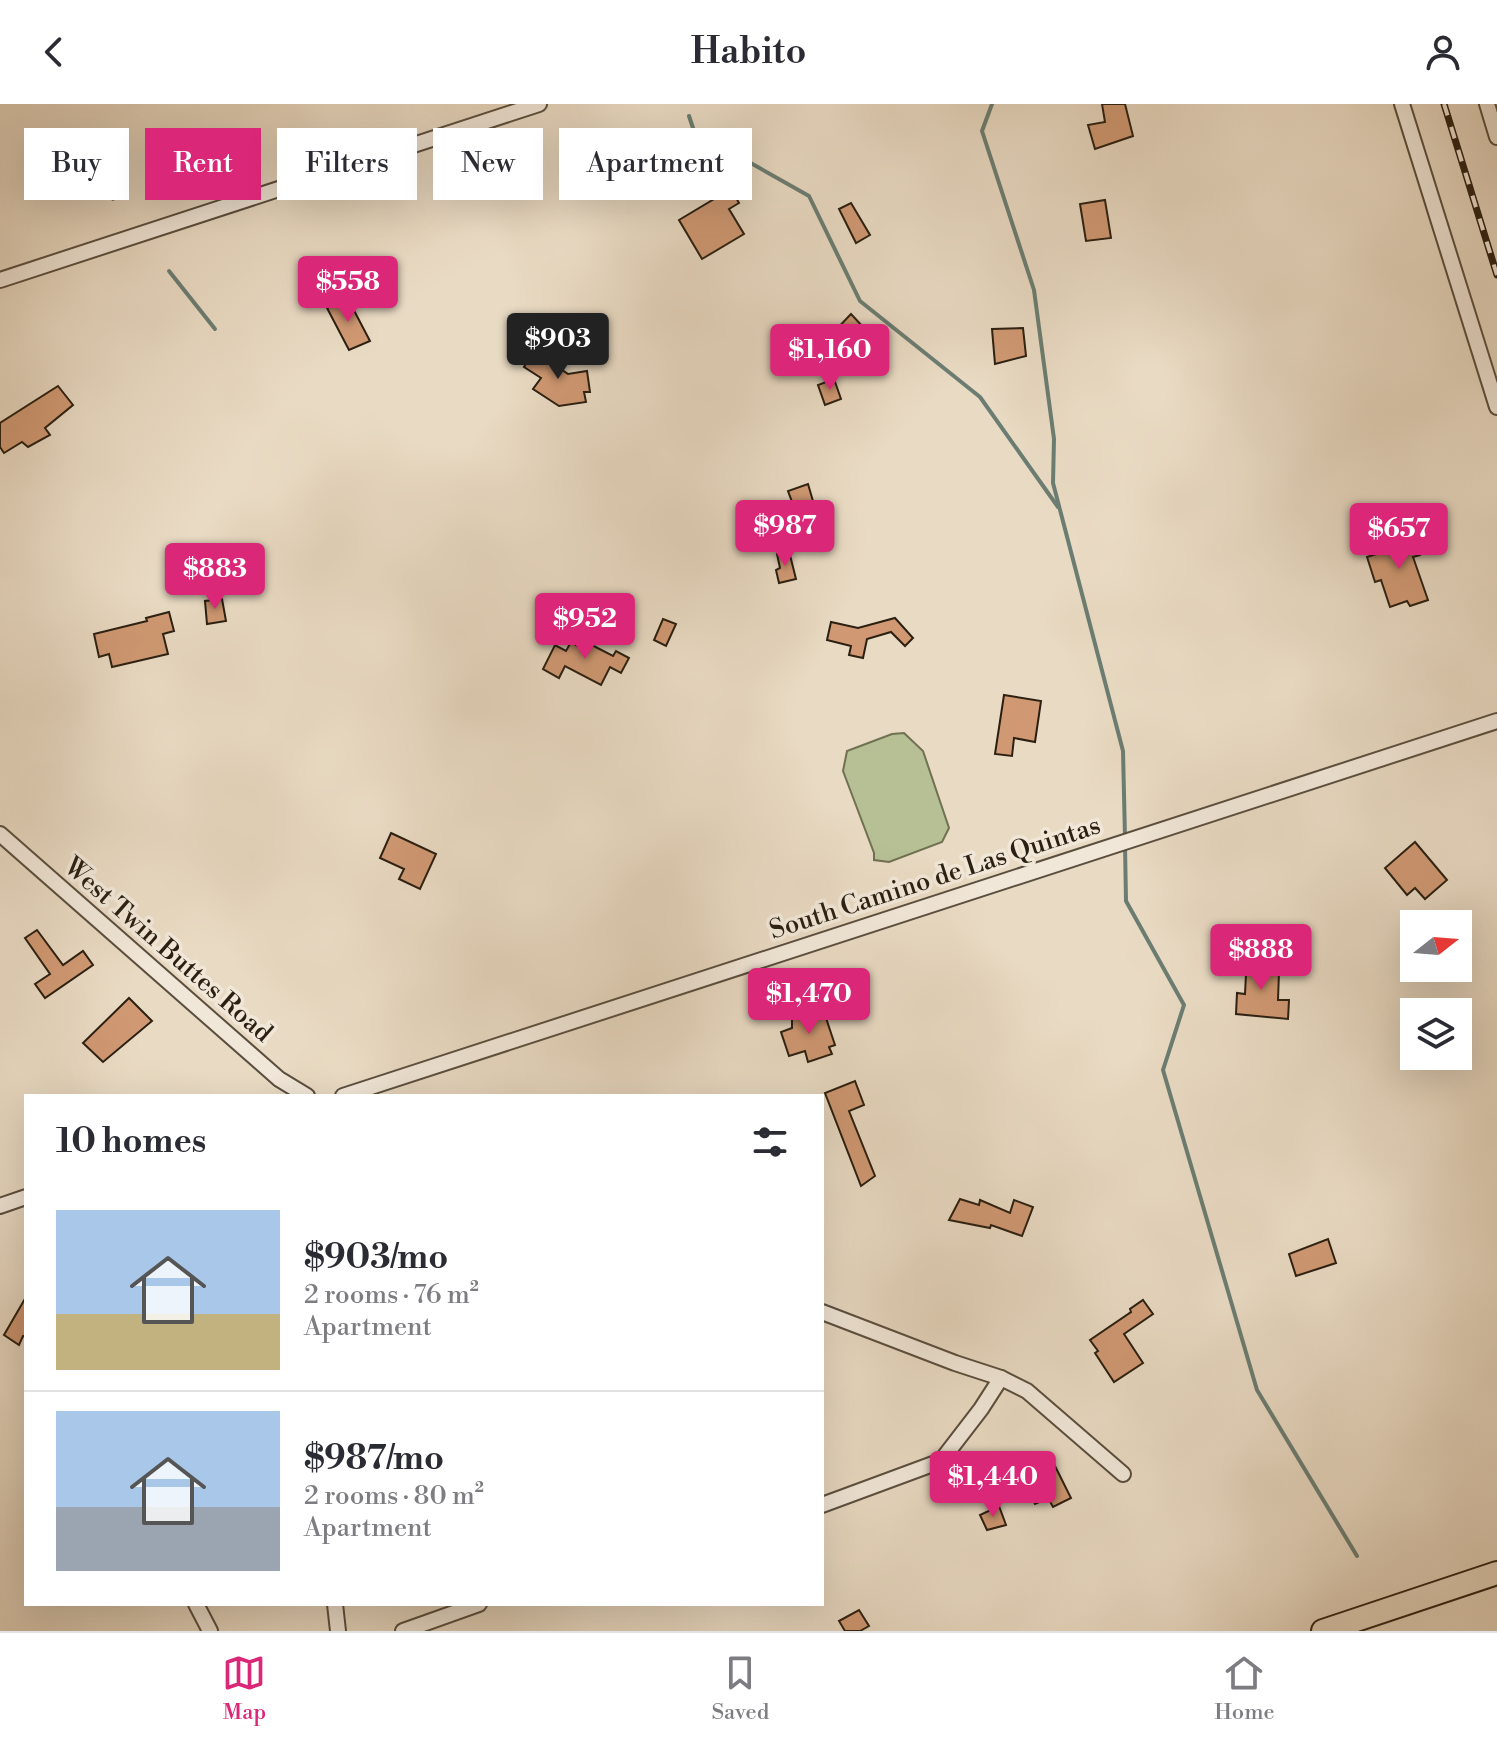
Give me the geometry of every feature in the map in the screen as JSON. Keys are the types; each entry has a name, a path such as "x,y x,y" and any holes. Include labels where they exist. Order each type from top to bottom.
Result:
{"highway":[{"path":"1323,1631 1497,1573"}],"street":[{"path":"0,280 539,104"},
{"path":"1402,104 1497,407"},
{"path":"1487,104 1497,137"},
{"name":"South Camino de Las Quintas","path":"349,1094 1497,721"},
{"name":"West Twin Buttes Road","path":"0,834 279,1079 304,1094"},
{"path":"0,1206 24,1198"},
{"path":"824,1313 1001,1378 1027,1391 1123,1474"},
{"path":"824,1504 941,1461 1001,1378"},
{"path":"197,1606 210,1631"},
{"path":"335,1606 338,1631"},
{"path":"403,1631 439,1610 466,1606"}],"green space":[{"path":"904,733 923,751 949,828 942,842 889,862 874,860 843,771 847,751 892,734"}],"building":[{"path":"1102,104 1125,104 1133,136 1095,149 1088,125 1105,122"},
{"path":"713,200 737,200 739,203 729,209 744,234 702,259 679,220"},
{"path":"1105,200 1111,238 1086,241 1080,204"},
{"path":"851,203 870,235 856,243 839,209"},
{"path":"348,299 370,341 349,350 327,308"},
{"path":"851,314 864,328 845,348 831,335"},
{"path":"1023,328 1026,356 995,364 992,329"},
{"path":"537,347 568,374 587,371 590,392 584,392 586,402 559,406 533,389 541,378 524,367"},
{"path":"834,379 841,399 825,405 818,385"},
{"path":"58,386 73,405 45,428 50,435 28,447 22,442 4,453 0,447 0,423"},
{"path":"808,484 813,501 794,507 788,491"},
{"path":"1412,530 1420,555 1413,557 1428,600 1410,606 1407,601 1390,607 1381,580 1375,582 1367,557 1392,549 1386,539"},
{"path":"789,551 796,579 779,583 777,554"},
{"path":"222,599 226,621 207,624 205,601"},
{"path":"169,612 174,631 163,634 168,654 112,667 109,654 99,657 94,634 147,621 146,618"},
{"path":"895,618 913,638 905,646 891,632 867,639 863,658 849,655 851,646 827,640 831,622 858,628"},
{"path":"663,619 676,624 666,646 654,640"},
{"path":"582,640 613,656 616,651 629,658 621,673 610,667 601,685 565,666 559,678 543,669 555,645 566,651 571,642 579,647"},
{"path":"1004,695 1041,701 1035,742 1014,738 1012,756 995,754"},
{"path":"391,833 436,854 420,889 399,879 404,869 380,858"},
{"path":"1415,842 1447,880 1425,899 1415,888 1407,895 1385,868"},
{"path":"37,930 63,965 83,951 93,965 45,998 35,984 50,974 25,938"},
{"path":"1247,954 1264,955 1263,971 1279,972 1278,1000 1289,1000 1288,1019 1236,1014 1237,993 1245,994"},
{"path":"129,998 152,1021 103,1062 83,1043"},
{"path":"823,1009 835,1045 829,1047 832,1054 808,1062 805,1051 789,1056 781,1032 792,1028 792,1019"},
{"path":"855,1081 864,1105 849,1111 875,1176 861,1186 825,1093"},
{"path":"960,1199 979,1205 980,1200 1010,1213 1014,1200 1033,1207 1022,1236 991,1225 990,1228 949,1220"},
{"path":"1328,1239 1336,1263 1296,1276 1289,1254"},
{"path":"24,1300 24,1336 19,1345 4,1335"},
{"path":"1143,1300 1153,1314 1124,1334 1143,1363 1114,1382 1090,1340"},
{"path":"1054,1464 1071,1498 1053,1507 1048,1498 1035,1504 1023,1480"},
{"path":"999,1506 1006,1525 987,1530 980,1515"},
{"path":"859,1610 869,1626 860,1631 845,1631 839,1621"}],"waterway":[{"path":"992,104 982,131 1034,290 1054,439 1053,483 1123,751 1125,837"},
{"path":"689,116 694,131 809,196 860,301 980,397 1058,507"},
{"path":"169,271 215,329"},
{"path":"1125,846 1126,901 1184,1005 1163,1070 1257,1390 1357,1556"}],"railway":[{"path":"1444,104 1497,275"}]}
